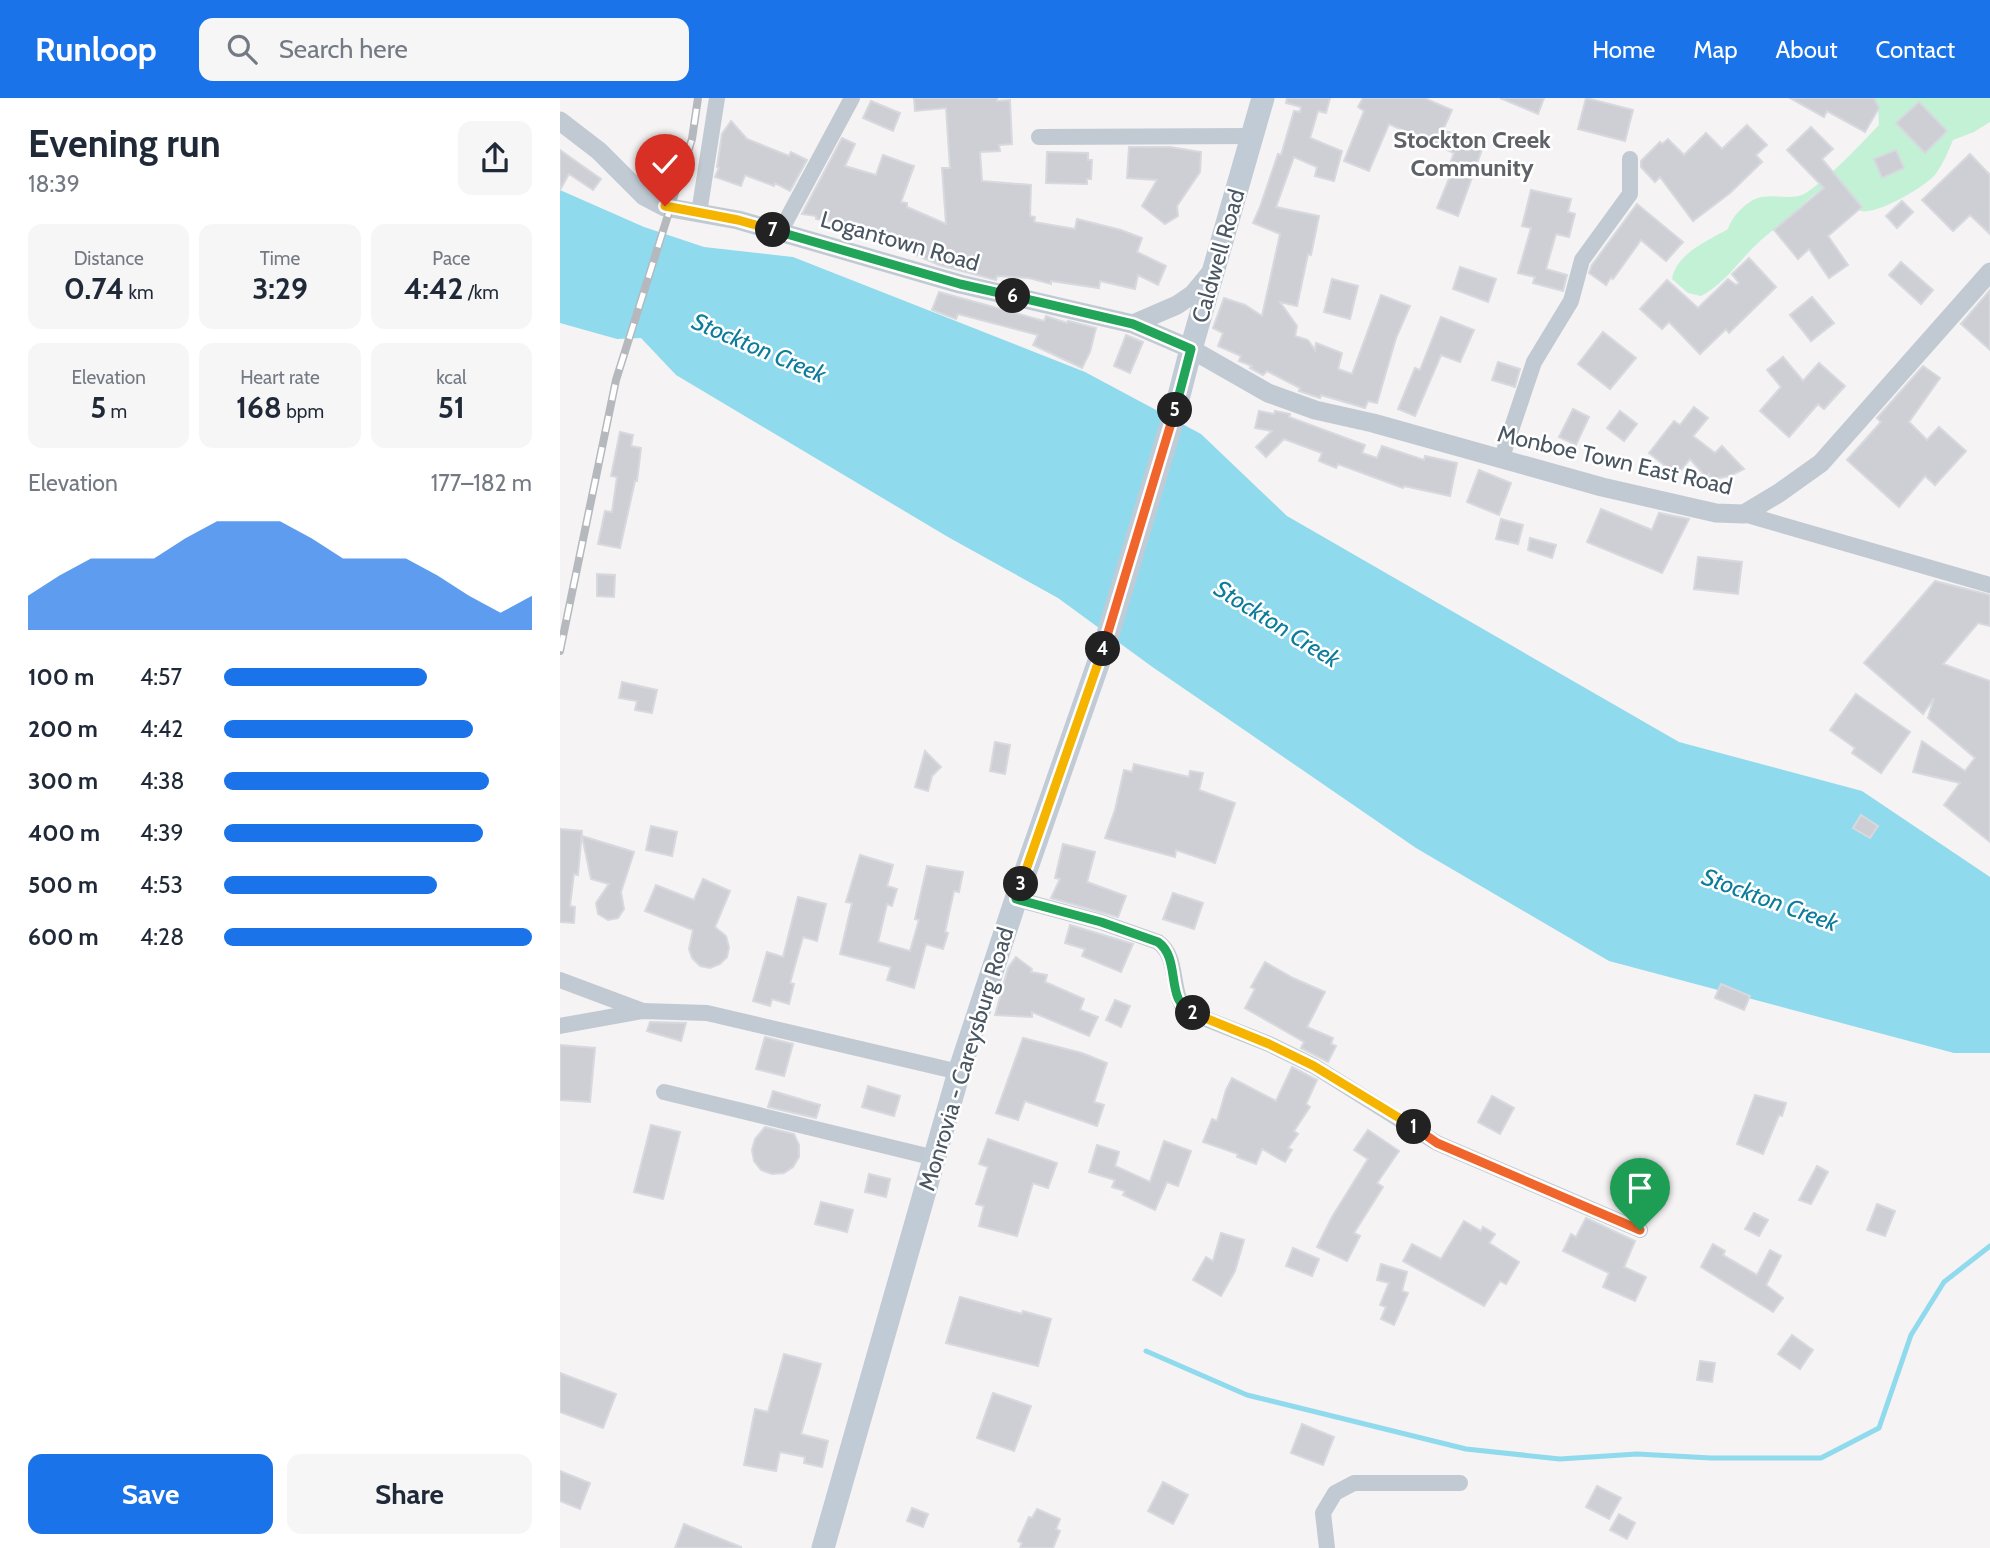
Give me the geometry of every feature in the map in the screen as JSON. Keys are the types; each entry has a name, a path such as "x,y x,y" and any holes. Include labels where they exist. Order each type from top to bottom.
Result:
{"main road":[{"name":"Caldwell Road","path":"1174,415 1264,98"},
{"name":"Monrovia - Careysburg Road","path":"823,1548 959,1072 1105,644 1174,415"}],"street":[{"path":"699,213 718,98"},
{"path":"780,232 852,98"},
{"name":"Logantown Road","path":"560,121 599,151 644,196 665,206 738,220 960,284 1133,324 1191,349"},
{"path":"1039,137 1252,136"},
{"path":"1501,460 1534,362 1571,301 1582,260 1630,194 1630,159"},
{"path":"1133,324 1177,305 1193,294 1217,265"},
{"name":"Monboe Town East Road","path":"1191,349 1268,393 1315,410 1373,423 1602,487 1716,513 1744,514 1821,463 1990,272"},
{"path":"1744,514 1990,585"},
{"path":"1016,899 1101,922 1158,942 1166,947 1170,956 1177,999 1186,1011 1269,1044 1314,1066 1437,1143 1640,1230"},
{"path":"560,980 643,1011"},
{"path":"560,1026 643,1011 707,1013 959,1072"},
{"path":"664,1092 934,1158"},
{"path":"1327,1548 1323,1513 1335,1493 1354,1483 1460,1483"}],"green space":[{"path":"1869,98 1990,98 1990,122 1953,140 1935,175 1900,199 1878,209 1861,211 1849,204 1833,185 1810,198 1760,241 1710,291 1701,296 1688,293 1672,279 1679,262 1686,255 1728,229 1737,214 1751,201 1768,196 1801,195 1834,170 1879,125 1878,105"}],"water":[{"name":"Stockton Creek","path":"560,190 644,227 704,247 793,257 1085,372 1201,434 1287,516 1679,742 1862,791 1990,877 1990,1053 1954,1053 1609,961 1416,848 1151,666 1058,598 948,537 676,375 641,338 617,339 560,323"}],"building":[{"path":"914,98 1010,100 1012,144 999,145 1000,151 980,152 982,181 1031,185 1030,216 1035,217 1034,222 1075,229 1077,219 1142,238 1137,252 1166,266 1158,285 1138,275 1135,289 1100,281 1099,288 1051,281 1051,284 1029,278 997,276 996,280 939,265 898,247 902,238 866,231 867,227 816,219 816,216 802,214 842,138 855,144 845,166 876,175 883,155 914,166 901,202 946,224 942,168 950,168 946,108 915,111"},
{"path":"1287,98 1330,98 1326,113 1318,111 1310,138 1342,151 1334,181 1315,176 1317,167 1294,157 1276,207 1319,216 1297,306 1280,302 1297,326 1295,336 1308,340 1315,350 1316,343 1342,353 1338,369 1352,374 1381,295 1410,306 1396,338 1377,403 1368,401 1365,408 1299,391 1300,388 1267,371 1263,375 1250,368 1252,366 1239,361 1241,356 1218,346 1223,333 1213,328 1224,298 1245,305 1262,316 1280,234 1253,223 1278,154 1281,155 1294,111 1300,112 1301,107 1286,103"},
{"path":"1363,98 1424,98 1452,110 1443,130 1484,144 1458,216 1437,208 1453,169 1449,167 1454,153 1389,124 1369,171 1344,161 1364,111 1358,107"},
{"path":"1500,98 1544,98 1538,114"},
{"path":"1586,98 1633,110 1625,141 1578,129"},
{"path":"1790,98 1874,98 1879,108 1865,132 1827,111 1824,117"},
{"path":"871,101 900,113 893,131 863,118"},
{"path":"1919,102 1947,131 1925,153 1896,123"},
{"path":"731,121 747,139 789,156 791,152 807,160 790,191 775,183 774,186 745,175 741,186 715,177 719,168 722,134"},
{"path":"1747,125 1767,145 1756,155 1762,162 1730,193 1693,221 1660,177 1655,182 1641,167 1641,161 1660,142 1662,144 1668,139 1684,155 1706,133 1722,149"},
{"path":"1811,127 1833,149 1822,159 1862,207 1828,236 1848,265 1829,278 1809,249 1798,259 1774,230 1824,188 1787,150"},
{"path":"1129,147 1170,147 1201,152 1200,172 1177,206 1178,216 1165,224 1142,206 1157,180 1127,178"},
{"path":"560,150 601,179 593,190 569,174 560,190"},
{"path":"1896,150 1904,168 1882,178 1874,159"},
{"path":"1047,152 1088,153 1088,160 1092,160 1091,179 1087,179 1087,184 1046,183"},
{"path":"1970,154 1990,175 1990,234 1970,215 1953,231 1922,200"},
{"path":"1531,190 1571,199 1568,212 1575,214 1569,237 1556,234 1546,269 1567,275 1563,291 1533,283 1535,277 1518,273 1531,228 1522,226"},
{"path":"1902,201 1913,212 1897,228 1886,216"},
{"path":"1637,204 1683,242 1666,261 1641,240 1606,285 1589,273 1592,265"},
{"path":"1749,258 1776,287 1729,333 1726,329 1700,354 1669,322 1662,329 1640,309 1667,280 1698,308 1728,279 1736,285 1739,283 1732,274"},
{"path":"1901,262 1933,290 1921,304 1889,275"},
{"path":"1460,267 1496,279 1488,302 1453,289"},
{"path":"1332,279 1358,286 1350,319 1324,312"},
{"path":"1990,290 1990,350 1961,324"},
{"path":"939,292 1044,321 1046,316 1096,328 1090,352 1082,368 1033,345 1038,335 958,314 956,319 932,310"},
{"path":"1812,297 1834,323 1811,341 1790,315"},
{"path":"1441,317 1474,330 1460,362 1441,355 1415,416 1398,409 1415,368 1420,370"},
{"path":"1603,332 1636,358 1610,389 1578,364"},
{"path":"1126,335 1143,342 1130,373 1114,366"},
{"path":"1783,357 1803,381 1819,363 1845,386 1824,409 1818,404 1789,437 1760,411 1781,387 1767,370"},
{"path":"1498,362 1520,369 1515,387 1492,380"},
{"path":"1923,366 1940,378 1909,422 1927,440 1939,427 1966,451 1935,485 1925,476 1899,507 1847,460 1881,422 1877,418"},
{"path":"1694,407 1708,418 1693,436 1715,453 1722,446 1744,469 1730,476 1708,480 1709,473 1707,478 1690,459 1677,475 1649,453 1674,421 1680,425"},
{"path":"1573,409 1589,417 1576,445 1559,437"},
{"path":"1259,411 1290,414 1289,417 1365,445 1362,453 1377,458 1382,446 1424,460 1425,456 1457,463 1450,496 1404,486 1403,488 1338,464 1336,468 1319,461 1322,453 1284,439 1266,457 1256,447 1272,431 1255,428"},
{"path":"1620,411 1637,424 1624,441 1607,428"},
{"path":"620,432 633,435 631,446 641,448 637,481 620,548 598,544 605,511 612,512 617,477 611,476"},
{"path":"1479,470 1511,483 1499,515 1467,502"},
{"path":"1601,509 1652,530 1659,513 1689,519 1662,573 1587,542"},
{"path":"1501,519 1523,525 1518,544 1496,539"},
{"path":"1530,538 1556,545 1552,558 1528,550"},
{"path":"1698,557 1742,562 1738,594 1694,589"},
{"path":"597,574 615,575 614,597 597,596"},
{"path":"1935,581 1990,595 1990,626 1978,623 1943,664 1990,681 1990,842 1944,805 1960,783 1913,772 1922,741 1965,771 1975,758 1928,718 1934,698 1923,714 1864,663"},
{"path":"622,682 657,690 652,713 635,710 637,701 619,698"},
{"path":"1856,694 1910,732 1881,773 1852,753 1855,748 1830,730"},
{"path":"995,742 1010,745 1005,774 990,771"},
{"path":"925,751 941,767 932,776 928,791 915,787"},
{"path":"1134,764 1189,777 1190,771 1203,773 1199,790 1235,803 1215,863 1176,850 1175,857 1105,838 1124,770 1132,772"},
{"path":"1861,815 1878,826 1870,838 1853,828"},
{"path":"651,826 677,832 672,856 646,850"},
{"path":"560,829 582,831 578,875 574,874 570,906 575,907 574,923 560,922"},
{"path":"582,836 634,852 621,892 624,909 618,918 608,920 598,914 596,903 609,884 591,879"},
{"path":"1063,844 1095,852 1087,882 1126,896 1118,917 1051,898 1060,879 1055,878"},
{"path":"860,855 893,865 887,886 897,889 892,906 887,904 878,942 910,951 919,920 915,919 927,866 963,872 959,892 954,891 943,949 926,944 914,988 887,980 891,967 840,954 852,903 846,902"},
{"path":"703,879 730,891 715,927 726,936 729,947 727,957 710,968 700,966 692,958 689,949 693,930 645,911 656,885 694,900"},
{"path":"1173,893 1203,903 1194,929 1163,919"},
{"path":"798,897 826,904 817,941 803,937 790,983 794,984 789,1004 772,999 770,1006 753,1001 767,952 783,957"},
{"path":"1070,925 1133,944 1121,972 1082,956 1085,949 1065,943"},
{"path":"1016,957 1032,969 1031,972 1047,975 1045,982 1084,999 1080,1010 1098,1017 1089,1036 1032,1012 1032,1017 995,1015 1008,968"},
{"path":"1265,962 1325,992 1307,1027 1333,1038 1331,1044 1336,1046 1328,1062 1301,1048 1304,1042 1245,1008 1255,989 1251,987"},
{"path":"1721,984 1750,996 1744,1010 1715,998"},
{"path":"1115,1000 1130,1006 1121,1027 1106,1020"},
{"path":"650,1022 686,1023 681,1041 647,1031"},
{"path":"765,1037 793,1044 784,1076 756,1069"},
{"path":"1023,1038 1082,1053 1107,1063 1094,1102 1104,1105 1097,1126 1025,1101 1018,1120 996,1113"},
{"path":"560,1045 595,1048 590,1102 560,1100"},
{"path":"1292,1067 1317,1080 1306,1104 1310,1107 1294,1131 1298,1134 1288,1148 1292,1150 1285,1162 1262,1149 1256,1164 1237,1157 1238,1154 1203,1142 1212,1119 1217,1121 1232,1078 1276,1101"},
{"path":"868,1086 900,1096 894,1116 862,1107"},
{"path":"773,1091 820,1105 816,1118 768,1107"},
{"path":"1755,1095 1786,1103 1763,1154 1737,1144"},
{"path":"1492,1096 1514,1108 1500,1134 1478,1122"},
{"path":"651,1125 680,1132 663,1199 634,1192"},
{"path":"765,1127 794,1134 799,1145 799,1157 793,1167 784,1173 772,1174 761,1170 754,1161 752,1150 755,1139"},
{"path":"1368,1130 1399,1151 1377,1183 1383,1187 1354,1233 1360,1236 1347,1261 1317,1247 1368,1159 1354,1150"},
{"path":"988,1139 1057,1163 1048,1188 1033,1183 1017,1236 979,1226 984,1206 976,1204 988,1167 979,1164"},
{"path":"1164,1141 1191,1151 1178,1186 1167,1182 1155,1210 1123,1195 1125,1191 1112,1187 1115,1180 1089,1172 1097,1145 1119,1152 1115,1166 1150,1182"},
{"path":"1817,1166 1828,1172 1811,1204 1799,1200"},
{"path":"869,1174 890,1179 886,1197 865,1192"},
{"path":"821,1202 853,1210 847,1232 815,1224"},
{"path":"1877,1204 1895,1211 1885,1236 1867,1230"},
{"path":"1754,1213 1768,1220 1759,1236 1745,1229"},
{"path":"1586,1218 1635,1241 1624,1267 1646,1277 1635,1301 1603,1287 1609,1273 1563,1251 1571,1234 1576,1237"},
{"path":"1464,1221 1481,1231 1483,1227 1495,1234 1489,1243 1519,1262 1506,1284 1500,1281 1484,1306 1403,1261 1412,1244 1441,1259"},
{"path":"1221,1233 1244,1240 1235,1271 1221,1296 1193,1280 1206,1257 1213,1261"},
{"path":"1713,1244 1725,1251 1723,1255 1757,1275 1770,1250 1781,1256 1766,1285 1783,1298 1773,1312 1701,1267"},
{"path":"1293,1248 1319,1259 1312,1276 1286,1266"},
{"path":"1381,1264 1407,1272 1402,1291 1408,1293 1394,1325 1381,1319 1386,1307 1380,1305 1389,1283 1377,1280"},
{"path":"960,1297 1051,1319 1038,1366 946,1343"},
{"path":"1792,1335 1813,1350 1800,1369 1778,1354"},
{"path":"784,1354 821,1364 801,1434 828,1441 822,1467 804,1463 805,1457 780,1452 776,1471 744,1465 755,1409 768,1412"},
{"path":"1700,1361 1715,1363 1712,1382 1697,1380"},
{"path":"560,1373 616,1394 603,1428 560,1412"},
{"path":"993,1393 1031,1406 1014,1451 977,1438"},
{"path":"1302,1424 1334,1437 1323,1465 1291,1453"},
{"path":"560,1471 590,1483 580,1509 560,1501"},
{"path":"1163,1482 1188,1495 1173,1524 1148,1511"},
{"path":"1597,1486 1621,1498 1609,1519 1586,1507"},
{"path":"912,1508 928,1514 923,1527 907,1521"},
{"path":"1037,1509 1060,1519 1056,1529 1060,1531 1053,1548 1020,1548 1022,1543 1018,1541 1029,1517 1032,1518"},
{"path":"1619,1514 1635,1523 1627,1539 1610,1530"},
{"path":"684,1524 741,1547 741,1548 675,1548"}],"waterway":[{"path":"1146,1351 1247,1395 1466,1449 1560,1459 1637,1454 1711,1458 1821,1458 1879,1428 1911,1335 1944,1282 1990,1246"}],"railway":[{"path":"560,651 616,380 692,139 698,98"}],"district":[{"name":"Stockton Creek Community","path":"1472,154"}],"route":[{"path":"665,206 738,220 960,284 1133,324 1191,349 1174,415 1105,644 1016,899 1101,922 1158,942 1166,947 1170,956 1177,999 1186,1011 1269,1044 1314,1066 1437,1143 1640,1230"}]}
